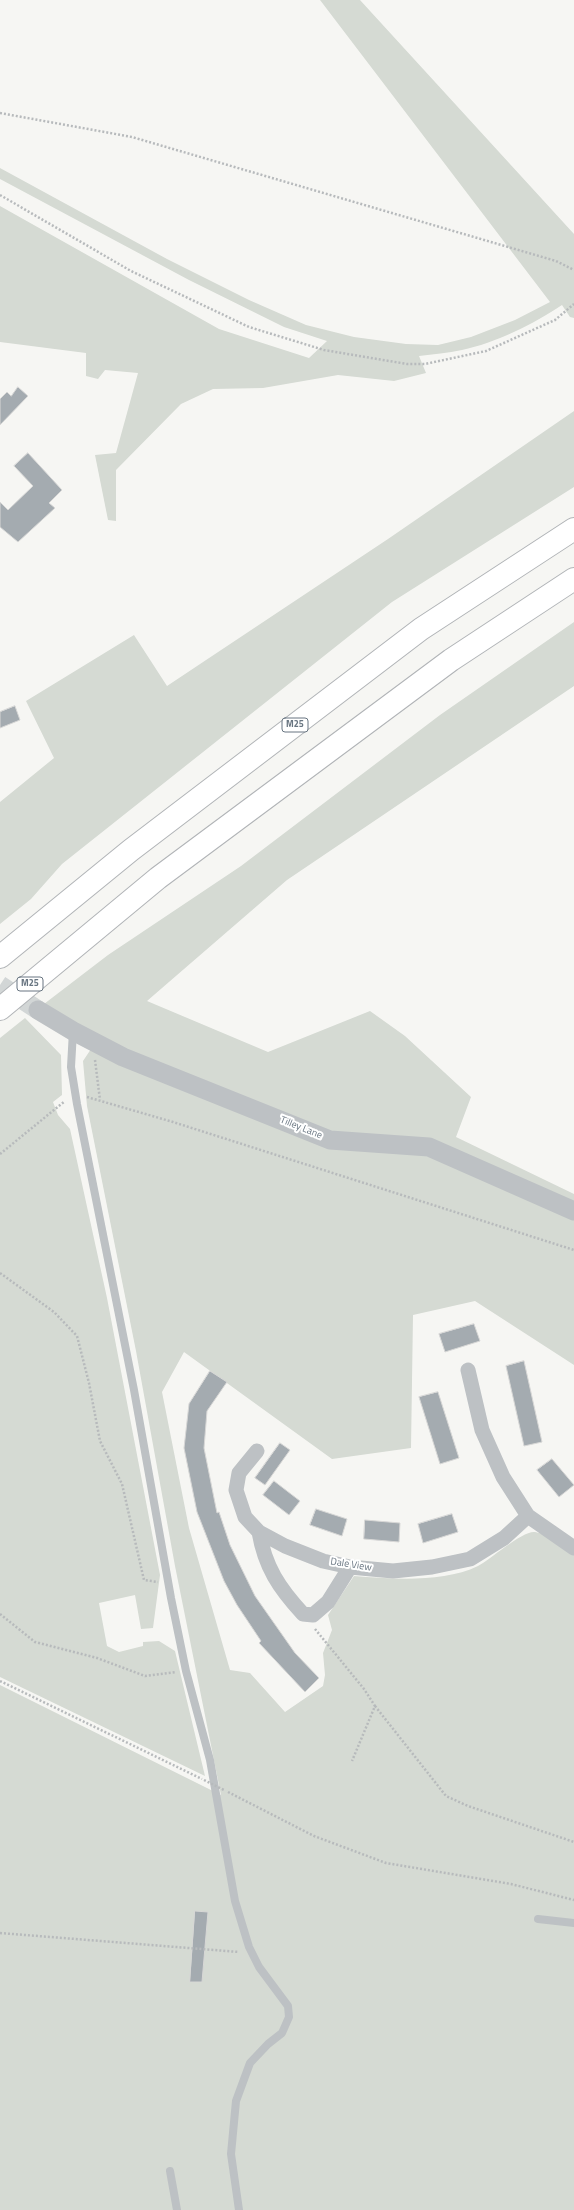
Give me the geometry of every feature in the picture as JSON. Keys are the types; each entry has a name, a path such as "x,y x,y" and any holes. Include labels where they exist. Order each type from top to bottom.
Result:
{"highway":[{"name":"M25","path":"0,957 131,850 421,629 574,529"},
{"name":"M25","path":"0,1009 158,878 451,660 574,579"}],"street":[{"name":"Tilley Lane","path":"38,1010 73,1032 123,1057 330,1140 429,1148 574,1211"},
{"path":"468,1370 482,1430 503,1477 528,1516 574,1548"},
{"name":"Dale View","path":"257,1452 239,1473 236,1490 245,1517 259,1532 285,1546 323,1561 350,1567 393,1571 432,1568 470,1559 504,1538 528,1516"},
{"path":"259,1532 263,1555 282,1592 303,1614 313,1615 328,1602 350,1567"}],"lane":[{"path":"73,1032 71,1067 75,1093 134,1390 168,1583 186,1671 210,1760 235,1901 249,1947 263,1974 288,2006 289,2017 282,2033 268,2044 250,2063 236,2101 231,2154 239,2210"},
{"path":"538,1919 574,1922"},
{"path":"170,2171 177,2210"}],"path":[{"path":"0,113 132,137 556,261 574,270"},
{"path":"0,195 138,274 249,327 324,350 407,364 425,364 486,352 555,320 574,304"},
{"path":"94,1056 100,1100"},
{"path":"0,1154 75,1093 181,1124 574,1250"},
{"path":"0,1273 54,1312 77,1336 89,1383 100,1441 122,1484 144,1580 168,1583"},
{"path":"0,1614 34,1642 97,1658 146,1676 186,1671"},
{"path":"303,1614 364,1689 375,1706 446,1796 468,1806 574,1842"},
{"path":"0,1680 204,1780 314,1836 386,1864 511,1884 574,1900"},
{"path":"352,1761 375,1706"},
{"path":"0,1933 240,1952 249,1947"}],"shaded area":[{"path":"320,0 360,0 574,234 574,318 570,317 562,305 527,326 488,343 457,351 419,356 426,373 394,381 338,375 263,388 213,389 181,404 116,470 116,521 108,520 95,455 116,453 138,373 105,370 98,379 86,376 86,353 0,342 0,206 219,329 309,358 327,341 284,327 189,280 0,179 0,168 167,259 249,300 306,325 354,337 406,344 438,345 471,337 515,320 550,302"},
{"path":"574,411 574,487 392,602 62,864 31,899 0,924 0,802 54,758 26,701 134,635 167,686 388,539"},
{"path":"574,622 574,686 287,880 147,1001 268,1052 370,1011 405,1036 471,1097 456,1137 574,1194 574,1365 475,1301 413,1315 411,1448 332,1459 184,1352 162,1392 189,1528 230,1670 250,1673 285,1712 323,1686 325,1675 323,1653 332,1630 328,1615 354,1576 401,1579 449,1575 478,1566 523,1535 535,1532 551,1538 574,1555 574,2210 0,2210 0,1685 221,1795 175,1566 136,1351 87,1106 83,1061 99,1037 44,1004 108,955 241,866 440,715"},
{"path":"25,1018 61,1055 62,1095 53,1102 58,1115 70,1129 107,1298 160,1575 153,1628 141,1629 135,1595 99,1603 107,1646 119,1652 143,1646 143,1642 159,1641 175,1651 205,1776 0,1677 0,1038"}],"building":[{"path":"18,387 28,396 0,425 0,399 7,392 11,396"},
{"path":"28,453 62,490 49,503 55,508 18,542 0,527 0,502 8,510 33,486 14,466"},
{"path":"15,706 20,720 0,728 0,712"},
{"path":"474,1324 480,1341 445,1352 439,1334"},
{"path":"524,1361 542,1442 524,1446 506,1366"},
{"path":"210,1371 227,1382 207,1411 204,1448 217,1513 219,1512 230,1545 255,1596 295,1653 319,1678 305,1692 259,1643 261,1641 237,1605 224,1581 197,1512 184,1448 189,1404"},
{"path":"438,1392 459,1458 440,1464 419,1397"},
{"path":"280,1443 290,1450 265,1485 255,1478"},
{"path":"552,1459 574,1485 559,1497 537,1470"},
{"path":"274,1481 300,1501 289,1515 263,1495"},
{"path":"316,1509 347,1519 342,1536 310,1525"},
{"path":"452,1514 458,1532 423,1543 418,1524"},
{"path":"365,1520 400,1523 399,1542 364,1539"},
{"path":"195,1911 208,1912 202,1982 190,1982"}],"tunnel":[{"path":"0,985 38,1010"}]}
